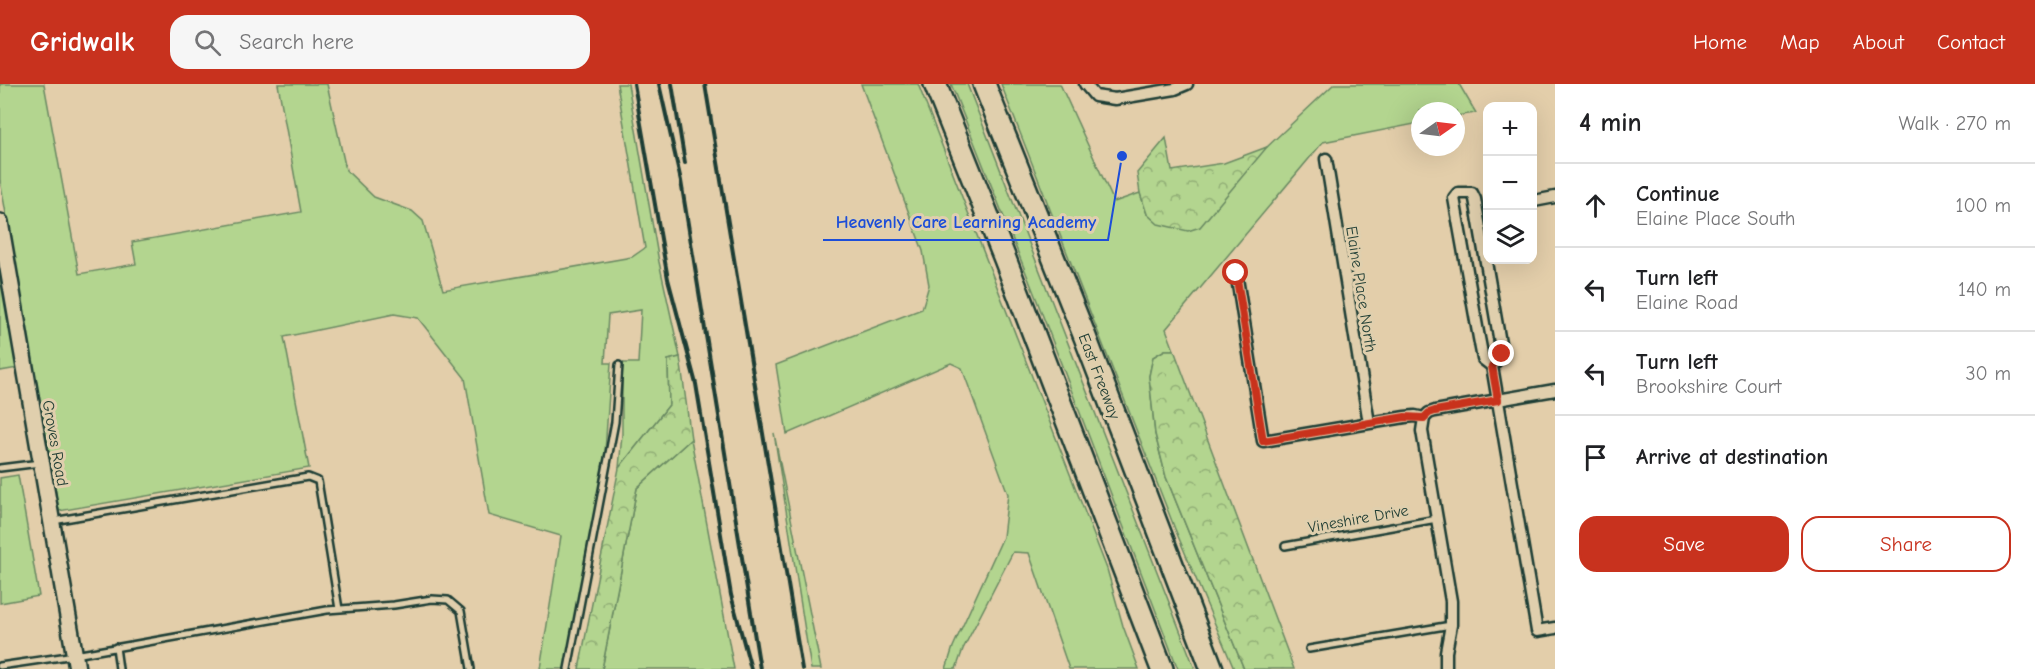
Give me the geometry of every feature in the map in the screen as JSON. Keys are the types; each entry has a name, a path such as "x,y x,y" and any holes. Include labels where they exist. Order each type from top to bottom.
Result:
{"highway":[{"path":"935,84 1162,669"},
{"name":"East Freeway","path":"984,84 1081,326 1213,669"}],"street":[{"path":"1085,84 1095,96 1115,99 1175,89 1187,84"},
{"name":"Elaine Place North","path":"1326,159 1369,423"},
{"path":"1492,366 1502,354 1475,199 1472,193 1458,193 1454,198 1479,338 1484,359 1492,366 1536,631 1555,628"},
{"path":"1537,200 1555,197"},
{"name":"Groves Road","path":"0,222 76,662"},
{"path":"1236,273 1263,441 1405,417 1424,418"},
{"path":"1446,669 1451,601 1422,431 1424,418 1435,411 1555,390"}],"lane":[{"path":"568,669 615,422 619,365"},
{"path":"0,468 41,463"},
{"path":"51,521 308,477 318,481 339,609"},
{"name":"Vineshire Drive","path":"1285,546 1437,519"},
{"path":"0,666 76,662 116,647 339,609 394,605 432,599 448,600 461,611 471,669"},
{"path":"1309,649 1451,625"},
{"path":"116,647 119,669"}],"green space":[{"path":"0,84 44,84 79,274 136,264 132,242 301,212 278,84 327,84 346,170 374,197 412,211 423,221 443,290 632,257 645,248 617,84 628,84 659,262 680,357 668,360 669,405 619,468 622,434 622,363 638,363 641,310 608,315 605,363 611,363 605,452 567,669 540,669 561,536 489,515 465,378 418,318 394,314 284,337 309,468 59,511 0,180"},
{"path":"861,84 918,84 1107,569 1123,626 1139,669 1069,669 1029,553 1013,552 963,649 956,669 946,669 953,647 1003,537 1008,494 962,368 951,363 787,434 776,365 922,309 929,285 923,251"},
{"path":"951,84 967,84 1195,669 1178,669 1036,298"},
{"path":"1001,84 1060,84 1114,202 1140,193 1147,214 1267,147 1334,84 1459,84 1476,113 1465,115 1465,102 1411,102 1411,125 1323,142 1166,329 1174,350 1165,350 1153,357 1149,376 1155,434 1166,477 1244,669 1234,669 1175,529"},
{"path":"1166,138 1172,171 1224,163 1267,147 1200,227 1188,231 1158,224 1147,214 1140,193 1137,173"},
{"path":"0,267 18,368 0,371"},
{"path":"1165,350 1174,350 1294,669 1244,669 1166,477 1155,434 1149,376 1153,357"},
{"path":"680,357 691,439 637,488 602,669 579,669 619,468 669,405 668,360"},
{"path":"774,433 821,669 811,669"},
{"path":"691,439 734,669 602,669 637,488"},
{"path":"18,475 39,596 0,603 0,478"}],"railway":[{"path":"634,84 668,279 696,384 731,595 751,669"},
{"path":"659,84 681,181 760,669"},
{"path":"672,84 685,163"},
{"path":"705,84 802,669"}],"place":[{"name":"Heavenly Care Learning Academy","path":"1122,156"}],"route":[{"path":"1236,273 1263,441 1405,417 1424,418 1435,411 1498,400 1492,366 1502,354"}]}
